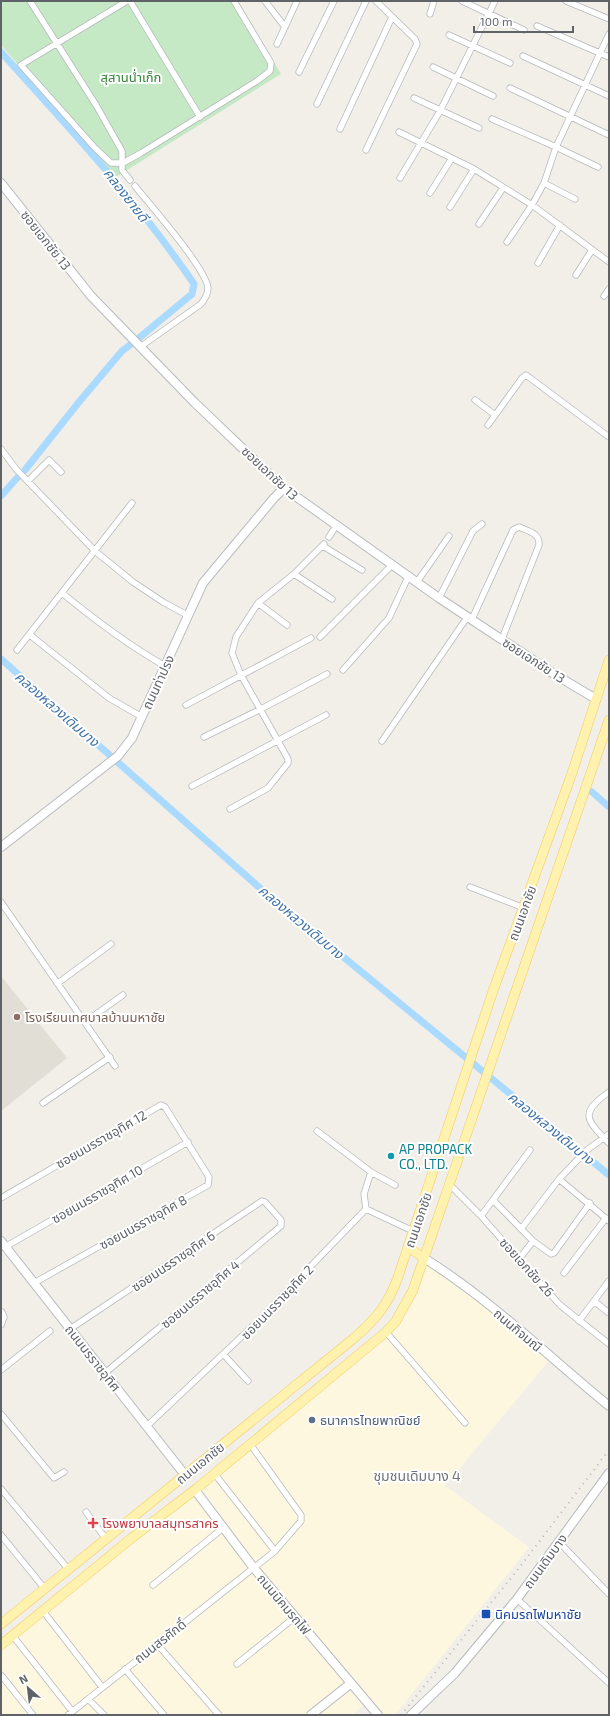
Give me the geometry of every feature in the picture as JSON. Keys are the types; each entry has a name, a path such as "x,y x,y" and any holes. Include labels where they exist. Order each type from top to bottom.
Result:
{"main road":[{"name":"ถนนเอกชัย","path":"1,1624 369,1325 382,1311 391,1295 408,1247 472,1053 571,776 609,660"},
{"name":"ถนนเอกชัย","path":"1,1645 133,1537 196,1489 386,1332 396,1321 406,1305 450,1185 493,1061 527,955 609,720"},
{"path":"408,1247 424,1258"},
{"path":"185,1475 196,1489"}],"street":[{"path":"30,1 96,106 122,151 122,170 130,180"},
{"path":"200,117 129,1 21,65 104,158 110,163 123,163 200,117 258,81 270,71 271,63 234,1"},
{"path":"265,1 285,27"},
{"path":"277,44 297,1"},
{"path":"299,72 334,1"},
{"path":"317,104 366,1"},
{"path":"430,14 434,1"},
{"path":"462,1 524,30"},
{"path":"400,178 422,143 440,110 495,1"},
{"path":"566,1 609,19"},
{"path":"366,150 417,44 415,38 392,17 380,2"},
{"path":"340,129 392,17"},
{"path":"537,26 609,58"},
{"path":"507,242 532,205 544,183 556,147 609,34"},
{"path":"449,35 474,45 510,63"},
{"path":"523,56 609,96"},
{"path":"433,67 493,96"},
{"path":"510,88 609,135"},
{"path":"414,98 479,128"},
{"path":"492,119 598,167"},
{"path":"399,132 474,169 532,205 609,262"},
{"path":"430,193 452,158"},
{"path":"450,207 474,169"},
{"name":"ซอยเอกชัย 13","path":"1,183 91,296 195,404 284,488 392,565 409,575 439,598 554,674 596,699"},
{"path":"544,183 574,199"},
{"path":"135,186 192,258 203,275 208,288 207,296 201,304 140,347"},
{"path":"479,224 503,188"},
{"path":"538,263 560,225"},
{"path":"576,275 592,250"},
{"path":"604,296 609,288"},
{"path":"488,425 522,378 526,375 609,437"},
{"path":"475,400 495,415"},
{"path":"1,449 28,481 95,551 133,582 163,602 189,616"},
{"path":"28,481 49,460 62,472"},
{"name":"ถนนท่าปรง","path":"1,847 118,756 132,738 203,583 284,488"},
{"path":"17,650 132,503"},
{"path":"439,598 473,531 482,524"},
{"path":"329,538 336,526"},
{"path":"382,741 470,618 513,530 519,527 538,535 540,539 502,639"},
{"path":"417,582 449,536"},
{"path":"230,808 268,788 287,765 288,759 241,675 234,658 232,648 238,632 258,603 294,574 324,545 362,570"},
{"path":"320,637 392,565"},
{"path":"294,574 332,599"},
{"path":"343,670 389,618 409,575"},
{"path":"62,593 112,633 136,650 165,666"},
{"path":"258,603 287,624"},
{"path":"30,635 109,698 142,717"},
{"path":"186,705 312,638"},
{"path":"204,736 261,710 328,674"},
{"path":"192,786 326,716"},
{"path":"470,887 524,908"},
{"path":"1,902 115,1066"},
{"path":"58,983 111,944"},
{"path":"85,1022 123,995"},
{"path":"43,1103 110,1057"},
{"path":"609,1092 590,1110 588,1116 590,1121 607,1136 609,1143"},
{"name":"ซอยนนรราชอุทิศ 12","path":"1,1198 161,1105 165,1107 188,1142"},
{"path":"317,1131 371,1172 395,1185"},
{"path":"521,1229 559,1179 587,1150 607,1136"},
{"name":"ซอยนนรราชอุทิศ 10","path":"3,1244 188,1142"},
{"name":"ซอยนนรราชอุทิศ 8","path":"34,1283 208,1185 209,1177 188,1142"},
{"path":"481,1216 530,1150"},
{"path":"371,1172 364,1194 366,1209 413,1231"},
{"path":"559,1179 590,1203 607,1220 564,1273"},
{"name":"ซอยเอกชัย 26","path":"450,1185 481,1216 560,1305 579,1322 609,1344"},
{"path":"493,1200 533,1241 551,1254 554,1253 590,1203"},
{"name":"ซอยนนรราชอุทิศ 6","path":"70,1329 262,1201 273,1211"},
{"name":"ซอยนนรราชอุทิศ 2","path":"147,1426 224,1355 366,1209"},
{"name":"ซอยนนรราชอุทิศ 4","path":"105,1373 281,1226 281,1220 273,1211"},
{"path":"519,1259 533,1241"},
{"name":"ถนนนรราชอุทิศ","path":"3,1244 185,1475"},
{"name":"ถนนกิจมณี","path":"424,1258 444,1270 510,1321 551,1358 609,1406"},
{"path":"579,1322 609,1280"},
{"path":"594,1301 609,1313"},
{"path":"1,1325 4,1317 2,1312"},
{"path":"1,1370 50,1331"},
{"path":"386,1332 465,1423"},
{"path":"224,1355 248,1381"},
{"path":"1,1414 54,1478 64,1472"},
{"name":"ถนนสรศักดิ์","path":"70,1713 275,1551 301,1521 301,1517 250,1444"},
{"path":"214,1473 275,1551"},
{"name":"ถนนเดิมบาง","path":"411,1715 455,1673 517,1599 609,1473"},
{"path":"1,1489 69,1570"},
{"name":"ถนนนิคมรถไฟ","path":"196,1489 198,1494 253,1567 350,1684 378,1715"},
{"path":"86,1512 106,1539"},
{"path":"153,1586 223,1528"},
{"path":"1,1535 45,1589"},
{"path":"559,1542 609,1594"},
{"path":"517,1599 609,1683"},
{"path":"43,1611 102,1688"},
{"path":"237,1664 295,1617"},
{"path":"13,1636 70,1713"},
{"path":"157,1644 219,1715"},
{"path":"125,1669 164,1715"},
{"path":"1,1675 32,1715"},
{"path":"311,1715 350,1684"},
{"path":"88,1699 104,1715"}],"shaded area":[{"name":"โรงเรียนเทศบาลบ้านมหาชัย","path":"1,976 67,1058 1,1111"},
{"path":"424,1258 551,1358 445,1486 529,1547 395,1715 378,1715 366,1702 352,1715 1,1715 1,1645 396,1321"}],"green space":[{"name":"สุสานน่ำเก็ก","path":"1,1 238,1 281,74 116,177 1,45"}],"waterway":[{"name":"คลองยายดี","path":"1,52 126,193 194,284 192,294 139,338"},
{"name":"คลองยายดี","path":"25,470 79,402 122,351 130,345"},
{"name":"คลองยายดี","path":"1,496 17,478"},
{"name":"คลองหลวงเดิมบาง","path":"1,659 269,896 609,1175"},
{"path":"592,792 609,807"}],"railway":[{"path":"401,1715 519,1568 609,1450"}],"place":[{"name":"โรงเรียนเทศบาลบ้านมหาชัย","path":"17,1017"},
{"name":"AP PROPACK CO., LTD.","path":"391,1156"},
{"name":"ธนาคารไทยพาณิชย์","path":"312,1420"},
{"name":"โรงพยาบาลสมุทรสาคร","path":"93,1523"},
{"name":"นิคมรถไฟมหาชัย","path":"486,1614"}],"district":[{"name":"ชุมชนเดิมบาง 4","path":"417,1476"}]}
